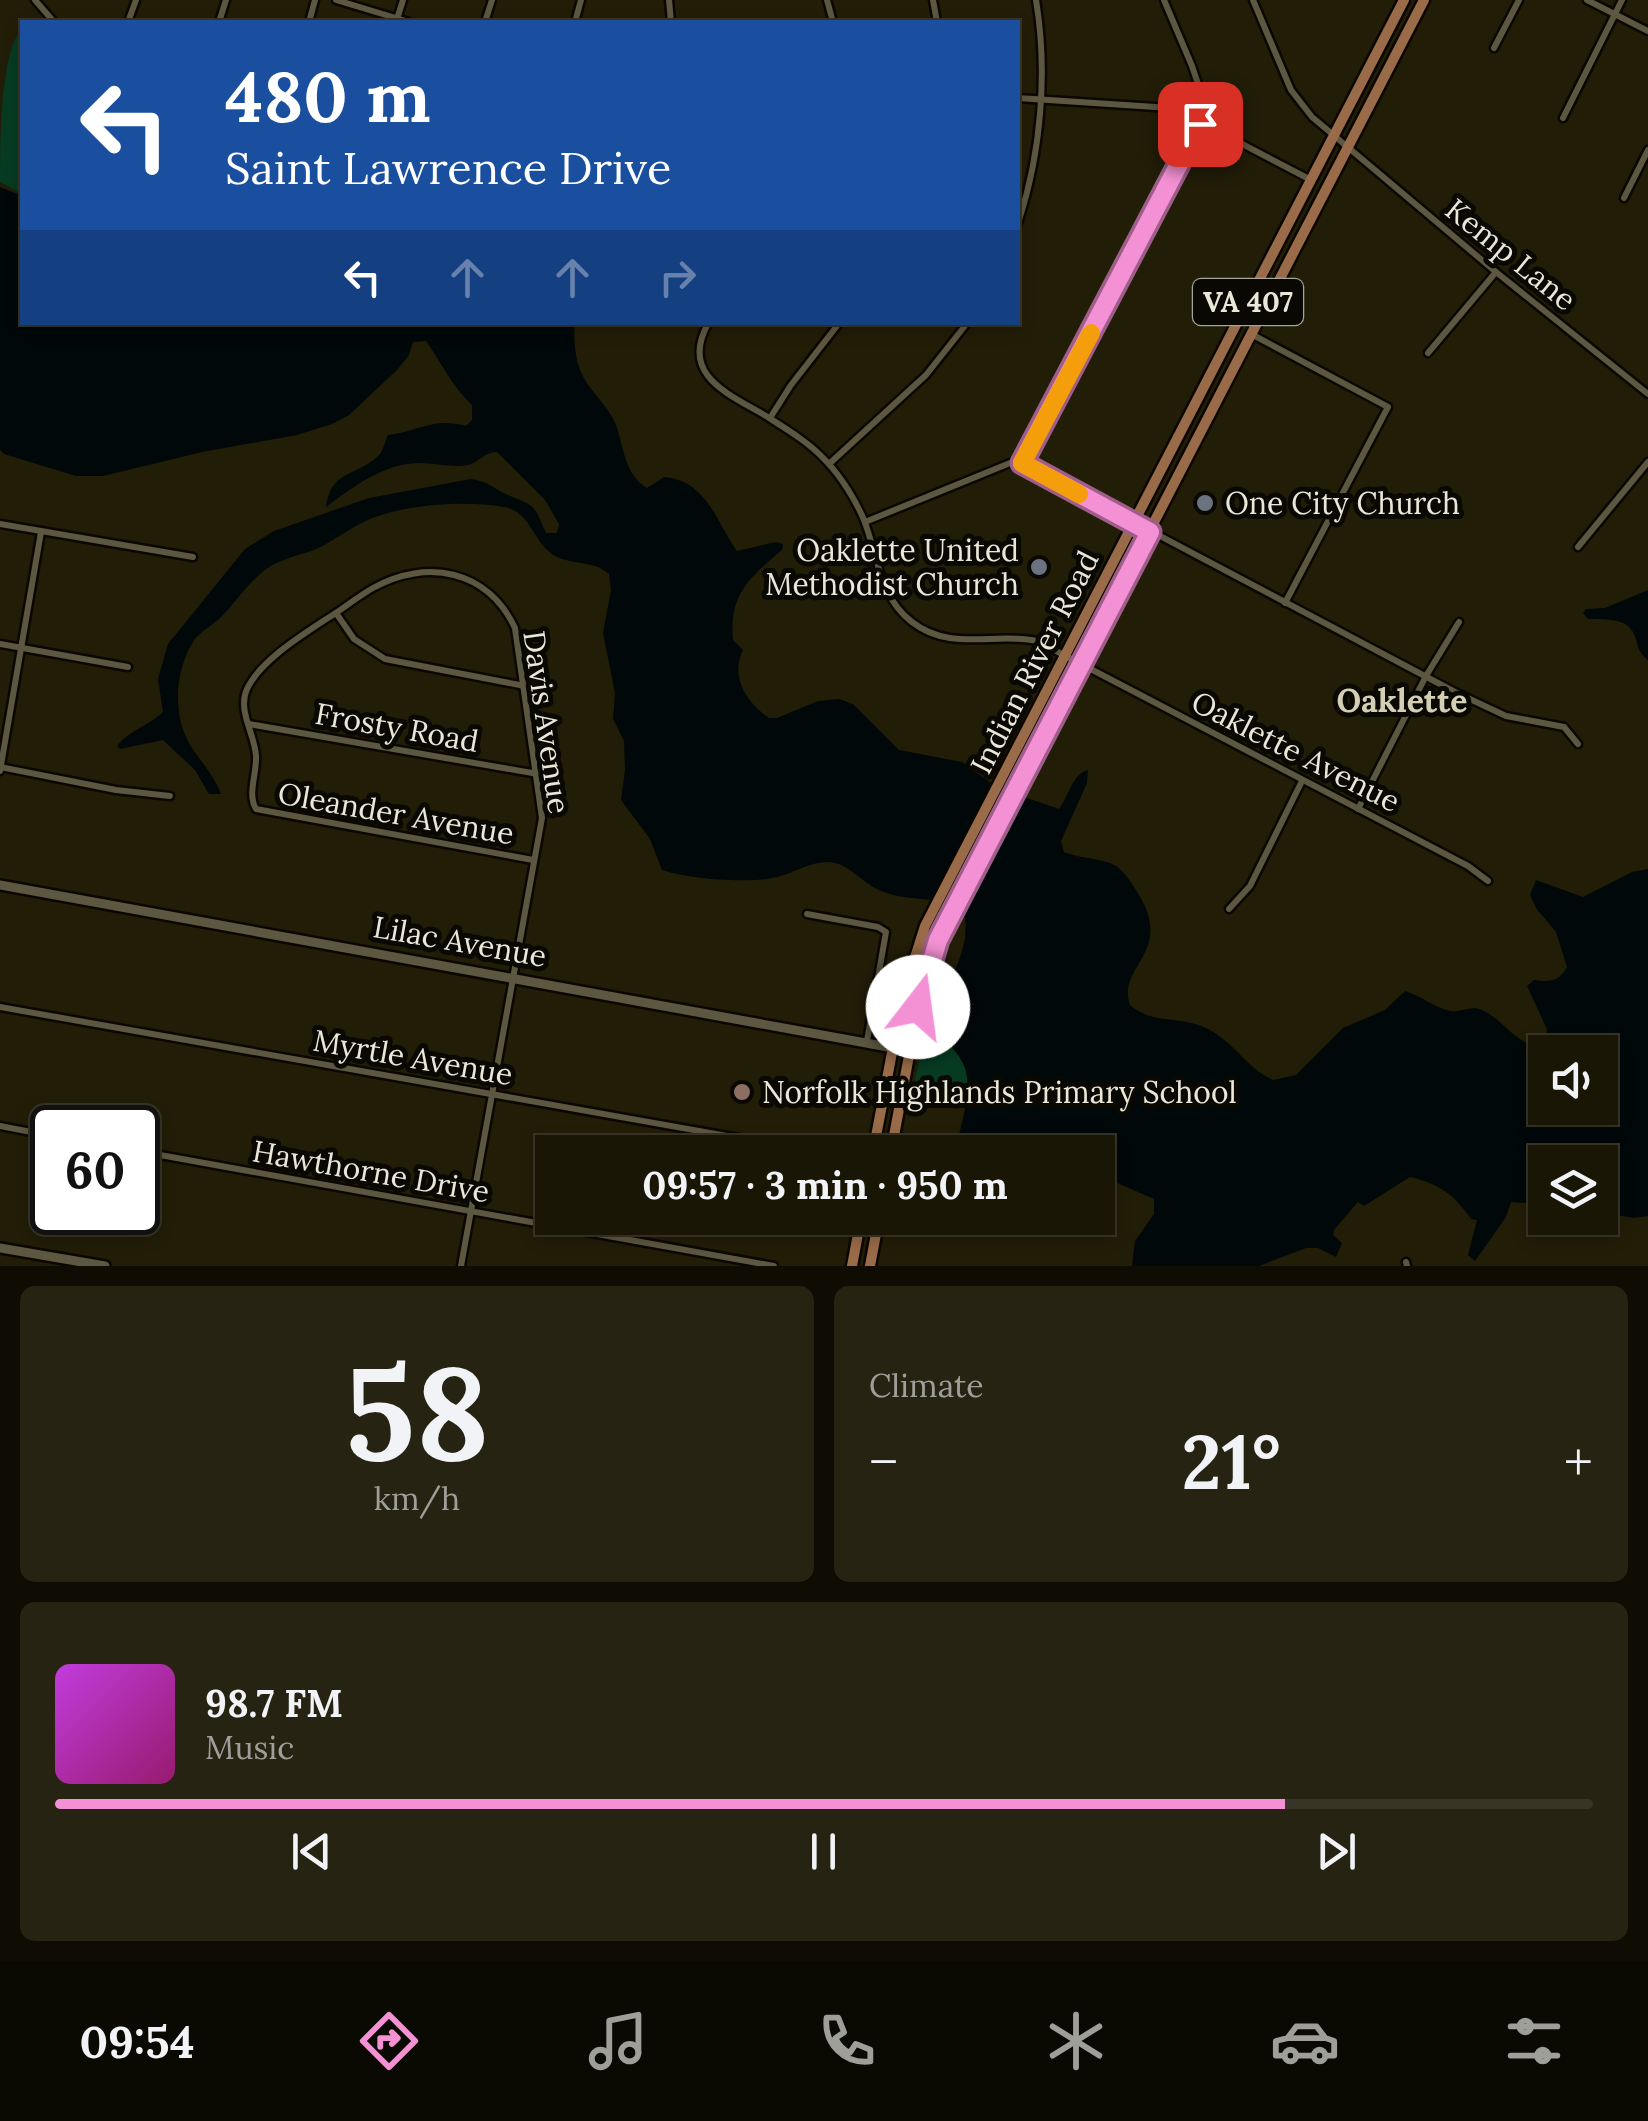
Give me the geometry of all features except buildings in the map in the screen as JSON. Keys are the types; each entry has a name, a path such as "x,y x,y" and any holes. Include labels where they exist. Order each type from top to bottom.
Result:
{"main road":[{"name":"Indian River Road","path":"876,1135 892,1047 918,942 1404,0"},
{"name":"Indian River Road","path":"894,1135 922,986 934,950 1424,0"},
{"path":"852,1266 858,1235"},
{"path":"870,1266 876,1235"}],"street":[{"path":"35,0 52,20"},
{"path":"44,11 48,0"},
{"path":"336,0 401,20"},
{"path":"397,19 403,0"},
{"path":"1020,216 1029,185 1040,99 1036,0"},
{"path":"1164,0 1192,66 1206,118"},
{"name":"Kemp Lane","path":"1253,0 1291,90 1305,110 1346,148 1648,394"},
{"path":"1494,48 1519,0"},
{"path":"1587,0 1648,31"},
{"path":"1563,118 1622,0"},
{"path":"1020,98 1186,108 1206,118 1221,132 1311,180"},
{"path":"1022,463 1206,118"},
{"path":"1624,198 1648,150"},
{"path":"1428,353 1496,272"},
{"name":"Oaklette Avenue","path":"709,325 699,346 704,372 722,391 804,441 828,464 865,522 887,592 918,627 962,641 1020,637 1037,641 1468,866 1488,881"},
{"path":"770,418 838,325"},
{"path":"828,464 926,376 966,325"},
{"path":"1253,335 1388,407 1285,603"},
{"path":"1578,547 1648,462"},
{"path":"865,522 1010,463 1022,463 1506,716 1564,727 1578,744"},
{"path":"0,524 192,557"},
{"path":"42,532 0,768 170,796"},
{"name":"Davis Avenue","path":"253,806 256,762 244,700 249,685 293,641 372,588 409,574 440,571 468,578 494,596 511,619 518,638 542,818 461,1266"},
{"path":"336,613 354,639 385,659 525,686"},
{"path":"1358,809 1426,676 1459,622"},
{"path":"0,644 128,667"},
{"name":"Frosty Road","path":"249,724 538,774"},
{"path":"1229,909 1250,886 1302,780"},
{"name":"Oleander Avenue","path":"253,806 269,814 533,860"},
{"name":"Lilac Avenue","path":"0,885 910,1051"},
{"path":"807,914 878,926 886,932 866,1041"},
{"name":"Myrtle Avenue","path":"0,1007 722,1135"},
{"path":"0,1126 30,1132"},
{"name":"Hawthorne Drive","path":"160,1156 774,1266"},
{"path":"0,1248 105,1266"}],"green space":[{"path":"20,31 20,193 0,182 5,77"},
{"path":"924,1036 977,1045 979,1075 965,1086 990,1070 965,1090 915,1081"}],"shaded area":[{"path":"0,187 20,195 20,325 575,325 580,370 616,425 629,468 639,482 647,488 664,477 690,486 708,504 737,551 776,542 783,544 782,550 744,588 734,610 733,640 743,650 739,679 753,704 769,718 777,718 818,701 839,699 853,704 899,750 962,762 998,788 1059,809 1074,781 1088,770 1087,783 1061,841 1064,852 1119,868 1147,911 1148,944 1131,979 1130,1005 1147,1015 1214,1032 1273,1080 1296,1075 1343,1028 1385,1010 1405,991 1450,1011 1482,1010 1528,1043 1528,1125 1618,1125 1618,1035 1546,1035 1547,1029 1527,986 1534,980 1557,978 1567,967 1556,932 1530,895 1536,880 1583,897 1632,872 1648,869 1648,1216 1618,1215 1618,1145 1528,1145 1528,1203 1511,1202 1506,1217 1475,1261 1468,1255 1477,1220 1471,1219 1445,1191 1410,1177 1364,1206 1358,1202 1334,1230 1333,1235 1342,1243 1336,1257 1318,1248 1306,1248 1259,1266 1132,1266 1135,1241 1154,1214 1154,1199 1115,1182 1115,1135 959,1135 967,1078 940,1020 965,940 963,908 881,891 842,866 828,862 751,880 703,878 662,870 650,839 621,800 624,741 613,719 615,693 603,633 611,590 609,574 552,554 520,514 504,507 453,504 383,515 314,550 277,563 253,580 220,618 194,640 184,660 179,684 183,729 221,794 209,794 195,770 163,740 120,749 117,746 122,740 163,712 158,679 168,644 245,549 274,531 369,498 471,479 529,504 546,533 557,533 559,524 545,500 497,452 468,465 420,463 394,467 326,507 333,486 377,457 388,435 435,424 466,426 472,420 472,405 426,341 413,342 397,370 349,415 332,424 103,476 76,476 0,450"},
{"path":"1648,590 1648,660 1625,624 1588,619 1583,613"}],"slow traffic":[{"path":"1079,494 1022,463 1091,333"}],"place":[{"name":"One City Church","path":"1205,503"},
{"name":"Oaklette United Methodist Church","path":"1039,567"},
{"name":"Norfolk Highlands Primary School","path":"742,1092"}],"district":[{"name":"Oaklette","path":"1402,700"}],"route":[{"path":"918,1007 938,940 1150,532 1022,463 1200,124"}]}
